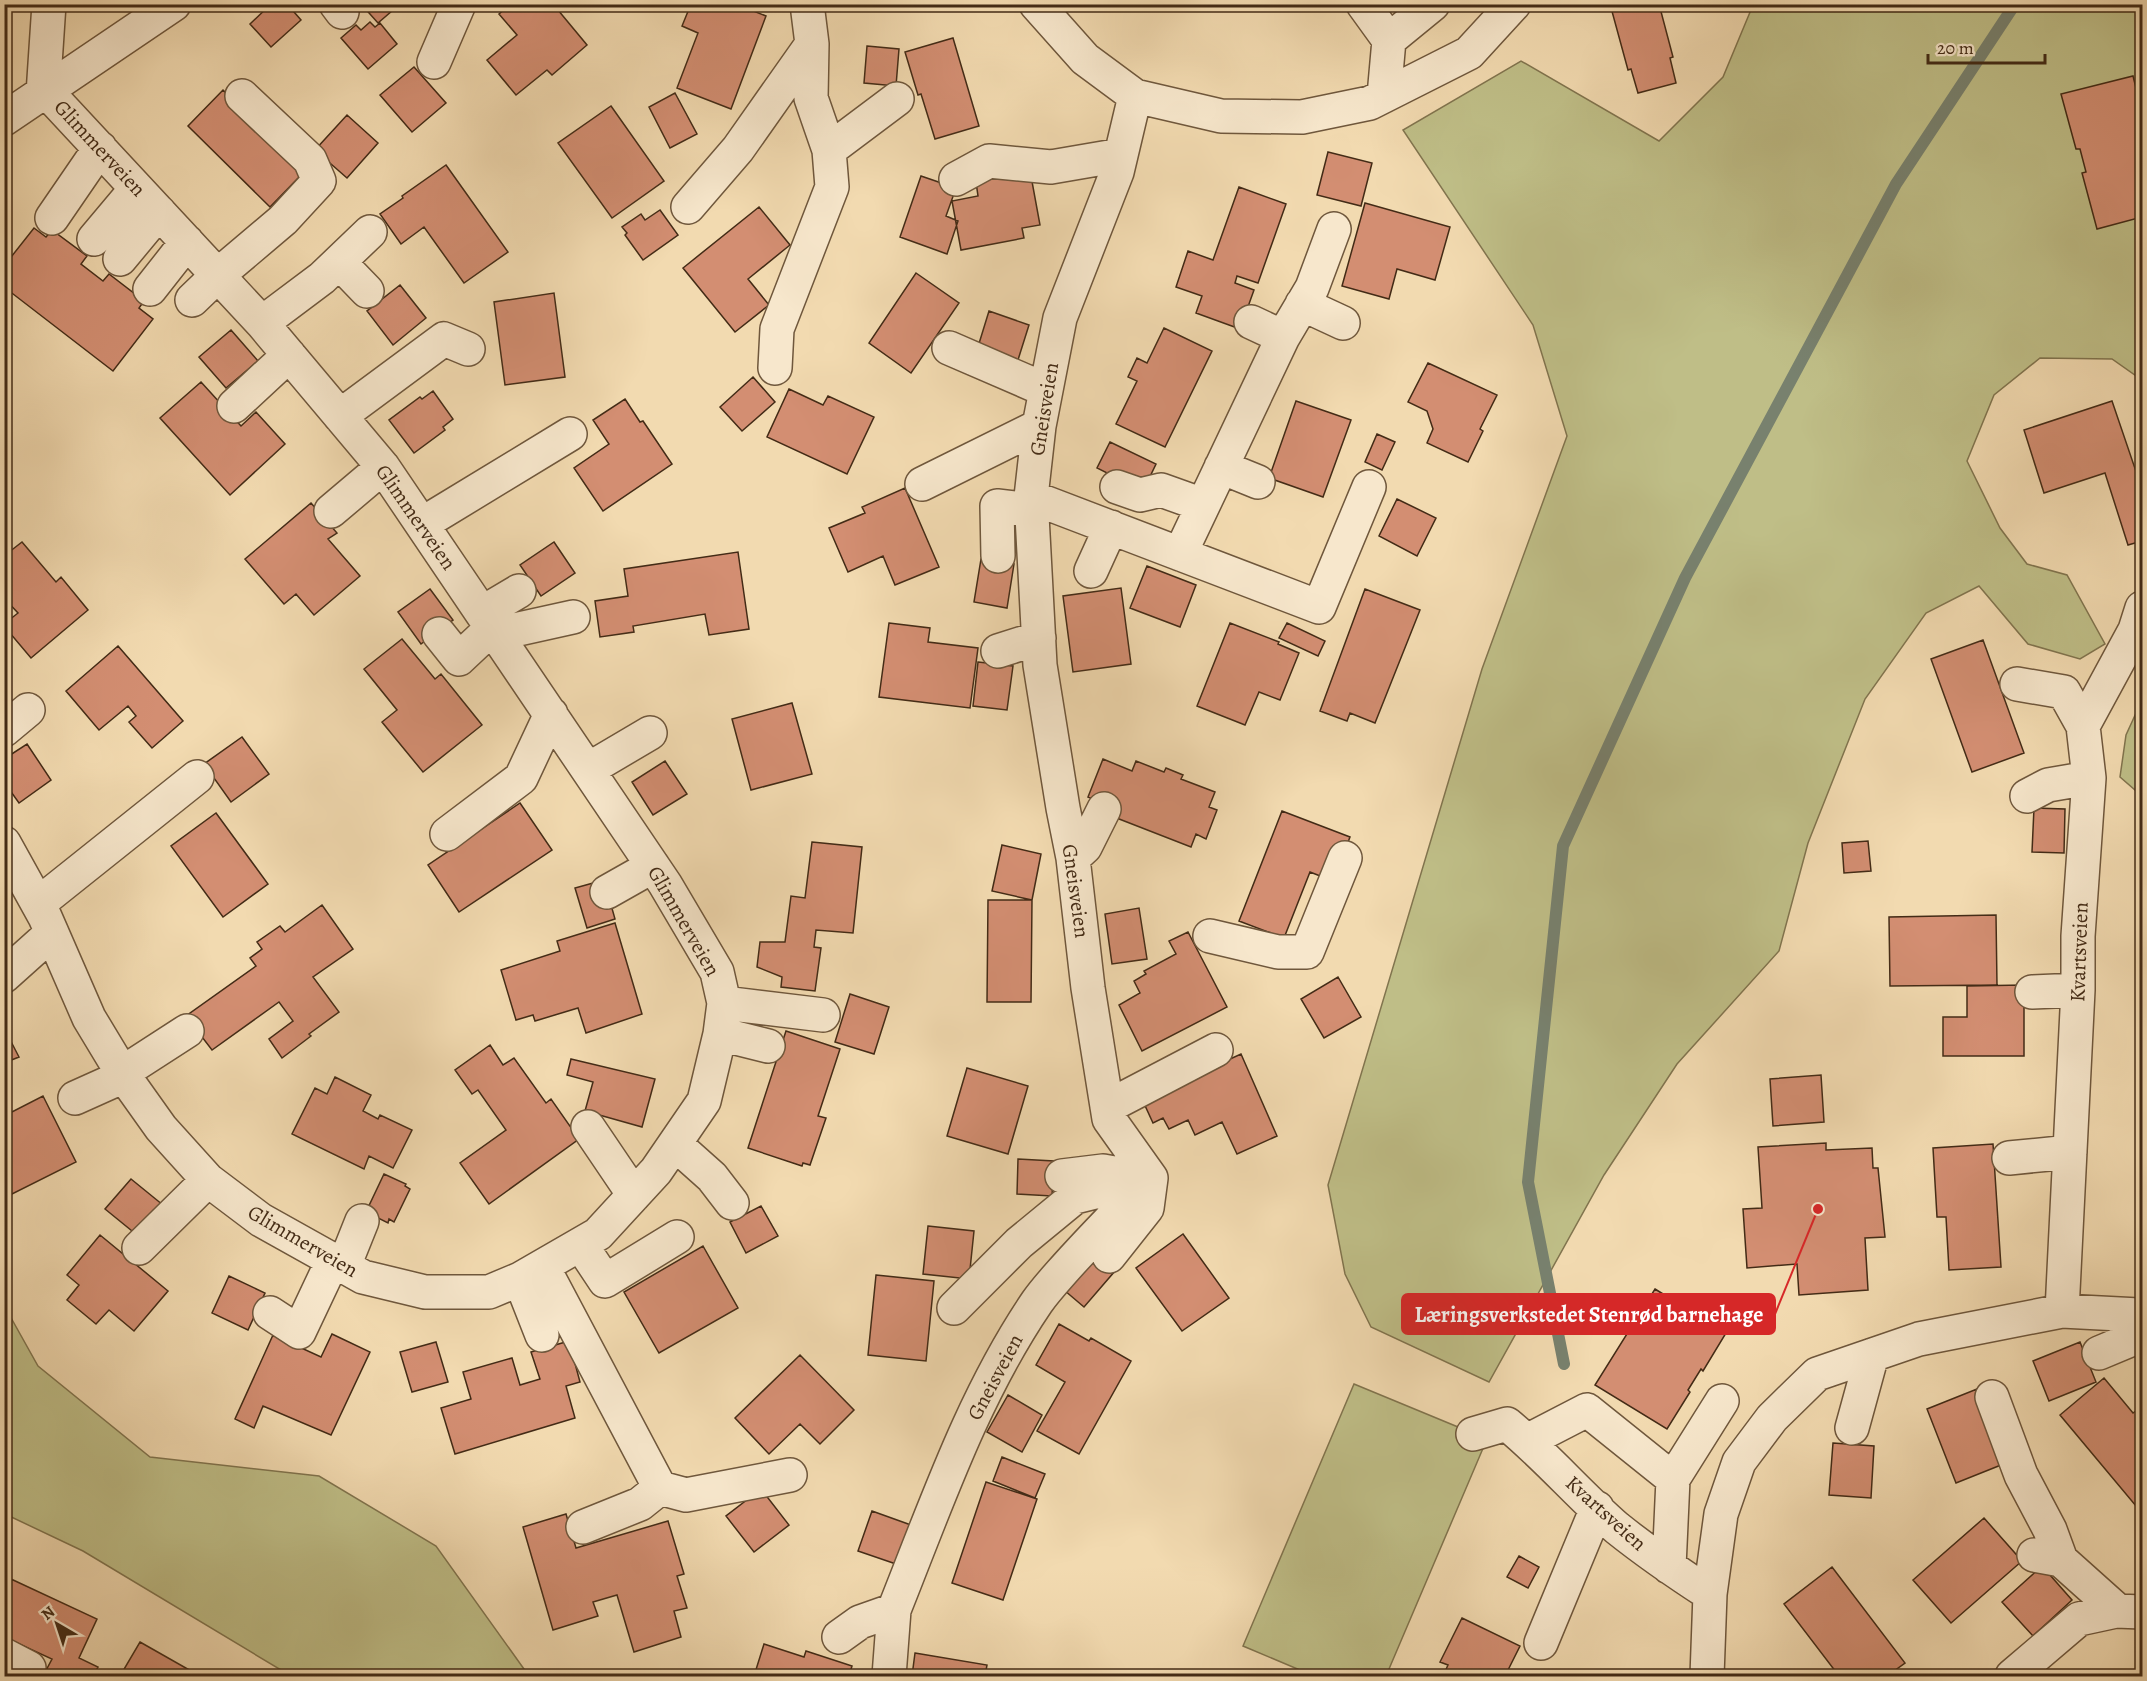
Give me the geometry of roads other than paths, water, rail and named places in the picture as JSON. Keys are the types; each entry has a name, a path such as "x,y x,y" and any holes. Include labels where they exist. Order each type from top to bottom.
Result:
{"street":[{"path":"45,93 49,4"},
{"path":"4,119 174,4"},
{"path":"434,62 459,4"},
{"path":"775,368 777,329 832,187 828,150 811,98 812,44 807,4"},
{"path":"1036,4 1085,59 1135,96 1221,116 1302,117 1370,103 1469,53 1514,4"},
{"path":"1363,4 1389,40 1384,96"},
{"path":"1389,40 1433,4"},
{"path":"688,207 738,149 812,44"},
{"name":"Glimmerveien","path":"4,843 45,919 89,1018 123,1075 161,1128 208,1180 261,1220 363,1277 425,1292 489,1292 531,1273 598,1234 656,1171 704,1101 722,1019 717,972 653,866 383,467 262,323 100,148 45,93"},
{"path":"192,300 283,220 319,181 310,160 242,96"},
{"name":"Gneisveien","path":"889,1677 894,1610 979,1402 1038,1301 1072,1260 1151,1178 1108,1119 1088,988 1073,858 1040,664 1032,504 1039,426 1060,318 1117,172 1135,96"},
{"path":"828,150 897,99"},
{"path":"52,218 100,148"},
{"path":"956,179 989,161 1051,166 1121,155"},
{"path":"94,239 136,189"},
{"path":"120,259 159,212"},
{"path":"1180,554 1283,337 1312,288 1334,229"},
{"path":"262,323 322,278 370,232"},
{"path":"150,289 187,242"},
{"path":"339,262 367,291"},
{"path":"1302,304 1343,323"},
{"path":"1251,322 1283,337"},
{"path":"340,416 386,390 444,339 468,349"},
{"path":"949,348 1046,390"},
{"path":"234,406 289,355"},
{"path":"922,484 1039,426"},
{"path":"422,524 570,434"},
{"path":"331,511 383,467"},
{"path":"1221,467 1258,482"},
{"path":"1117,487 1140,495 1161,490 1203,505"},
{"path":"998,556 997,506 1032,504 1111,527 1319,607 1369,487"},
{"path":"1091,571 1111,527"},
{"path":"439,634 459,659 519,591"},
{"path":"2083,726 2135,630 2142,608"},
{"path":"490,625 573,617"},
{"path":"998,651 1039,638"},
{"path":"2017,684 2064,692 2083,726"},
{"path":"447,834 521,778 551,714"},
{"name":"Kvartsveien","path":"2062,1311 2078,990 2078,936 2089,778 2083,726"},
{"path":"589,769 650,733"},
{"path":"4,976 45,919 197,777"},
{"path":"2027,796 2048,785 2089,778"},
{"path":"1073,858 1085,847 1104,809"},
{"path":"1210,936 1278,951 1307,952 1345,858"},
{"path":"607,892 653,866"},
{"path":"2032,992 2078,990"},
{"path":"722,1019 823,1015"},
{"path":"722,1019 768,1046"},
{"path":"75,1098 123,1075 187,1031"},
{"path":"1107,1107 1216,1050"},
{"path":"588,1127 634,1195"},
{"path":"675,1144 712,1177 732,1203"},
{"path":"2009,1158 2070,1152"},
{"path":"1062,1176 1103,1171 1151,1178"},
{"path":"1109,1256 1147,1208 1151,1178"},
{"path":"954,1308 1019,1242 1075,1197 1151,1178"},
{"path":"139,1248 208,1180"},
{"path":"270,1313 299,1332 362,1221"},
{"path":"581,1245 605,1281 677,1238"},
{"path":"531,1273 542,1335"},
{"path":"531,1273 660,1488 686,1495 790,1475"},
{"path":"1707,1677 1710,1594 1721,1514 1739,1462 1772,1418 1817,1374 1919,1339 2062,1311 2142,1321"},
{"path":"2099,1353 2142,1321"},
{"path":"1852,1428 1872,1355"},
{"path":"1992,1397 2021,1475 2050,1530 2047,1558 2130,1612"},
{"path":"1669,1567 1673,1479 1722,1401"},
{"path":"1473,1434 1517,1433 1587,1410 1673,1479"},
{"name":"Kvartsveien","path":"1517,1433 1617,1527 1669,1567 1710,1594"},
{"path":"583,1527 640,1504 660,1488"},
{"path":"1541,1643 1597,1508"},
{"path":"839,1637 860,1622 894,1610"},
{"path":"2012,1677 2079,1618 2130,1612"}],"waterway":[{"path":"1564,1364 1528,1182 1563,846 1685,578 1896,184 2015,4"}],"place":[{"name":"Læringsverkstedet Stenrød barnehage","path":"1818,1209"}]}
